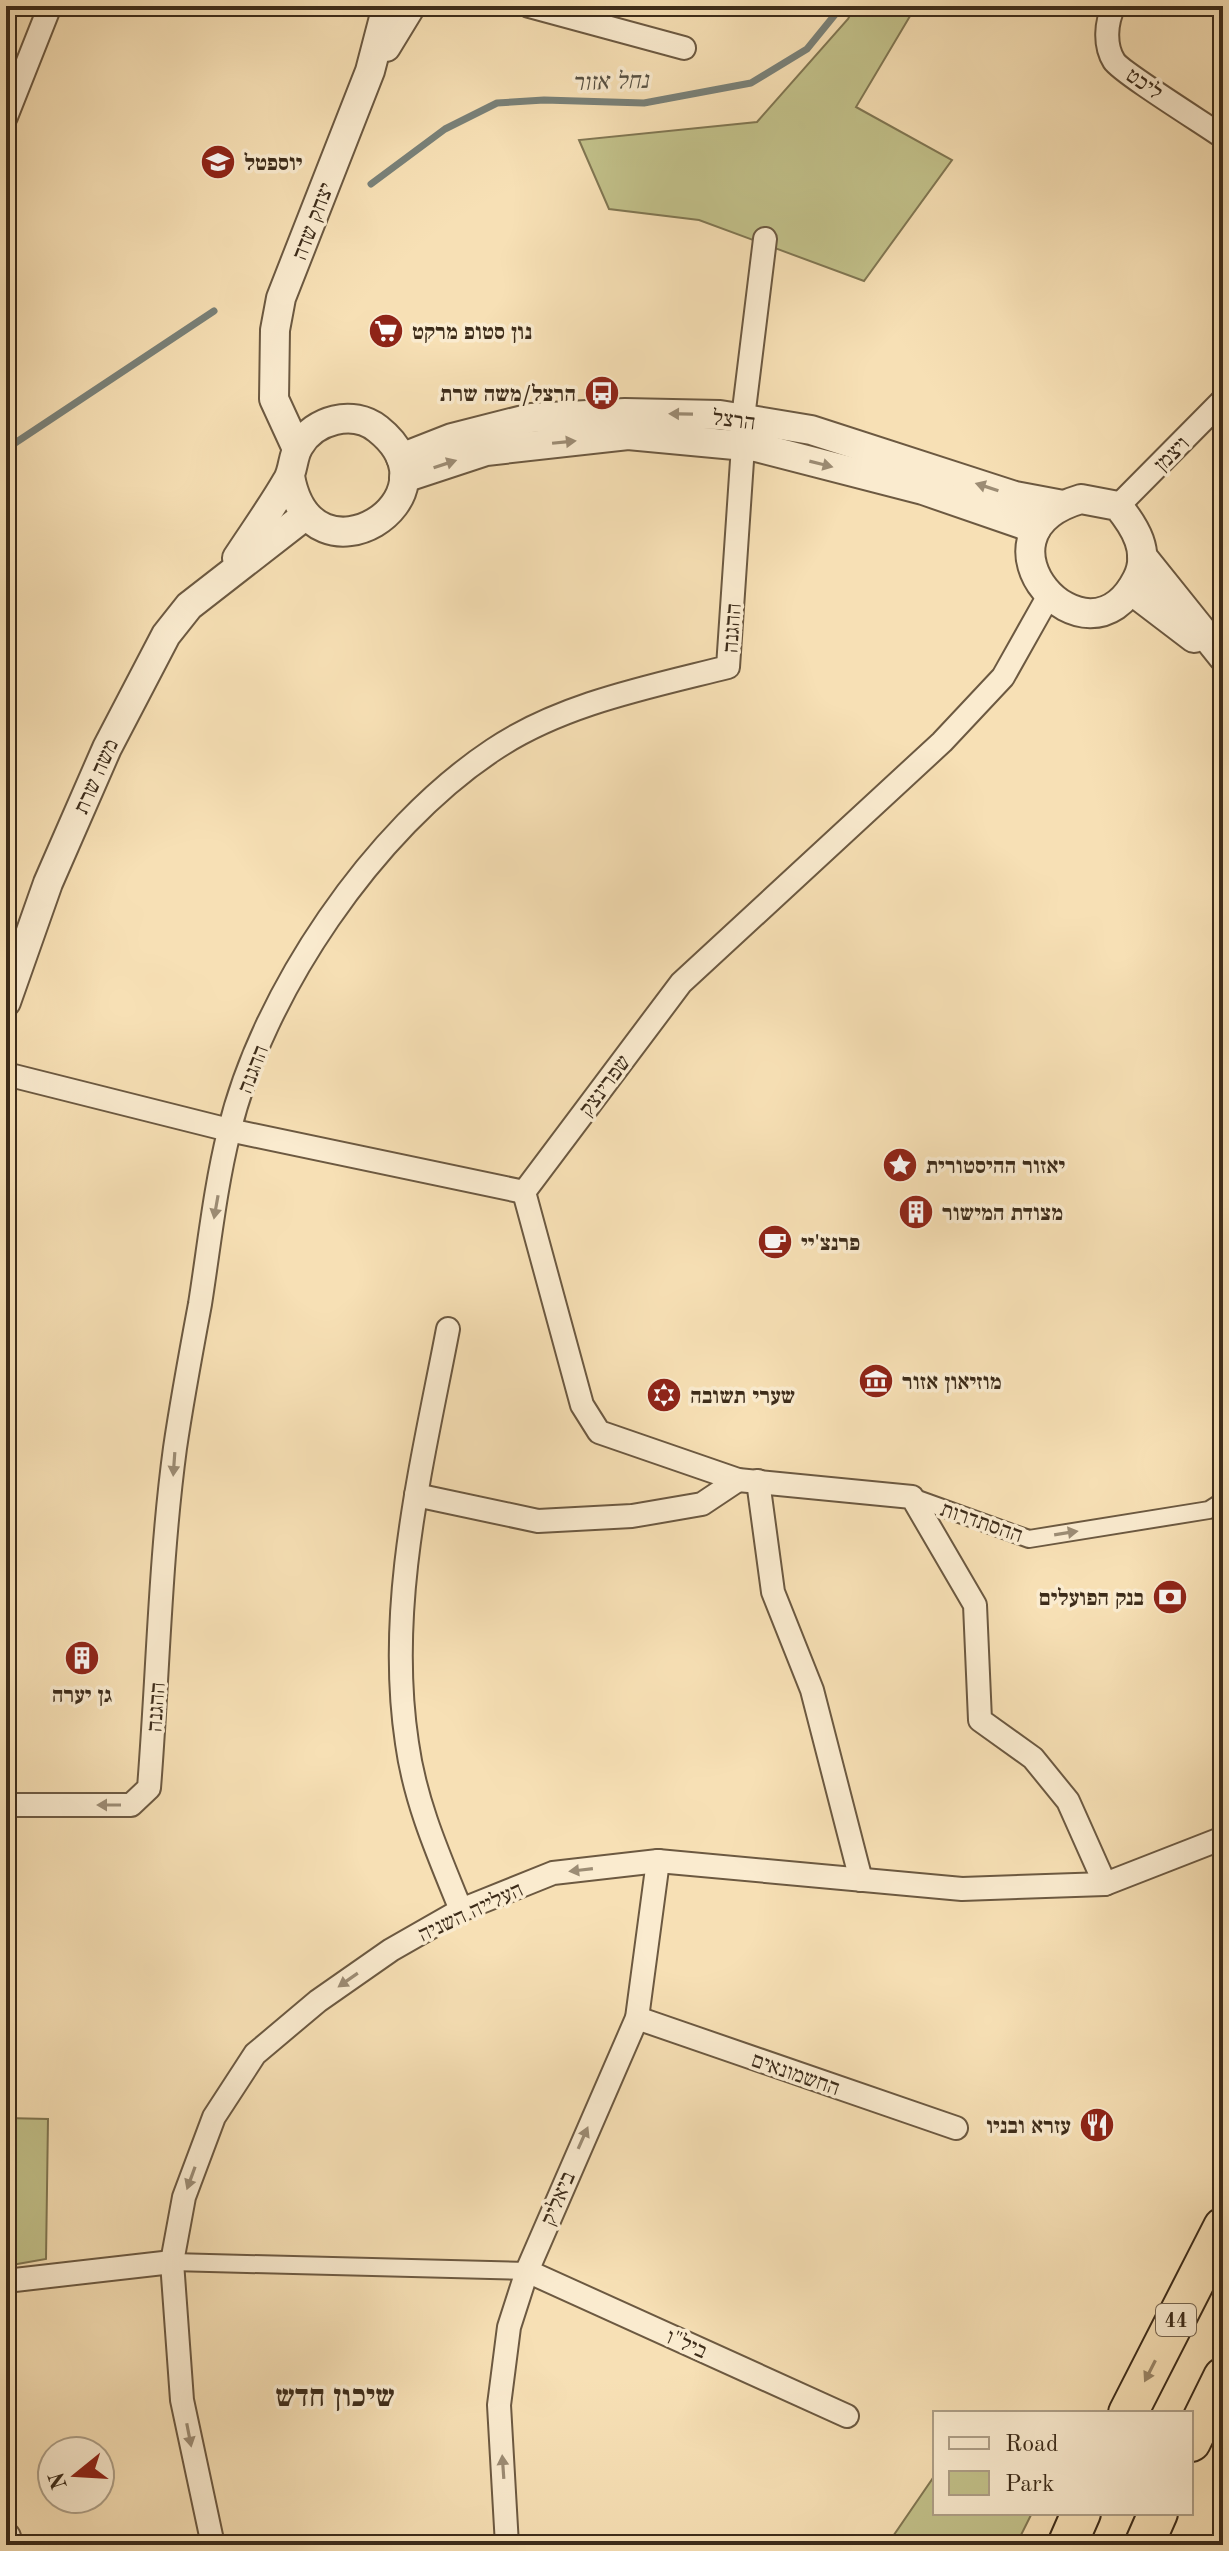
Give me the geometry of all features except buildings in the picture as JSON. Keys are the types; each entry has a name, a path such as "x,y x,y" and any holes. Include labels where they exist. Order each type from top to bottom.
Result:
{"highway":[{"name":"44","path":"1129,2411 1223,2227"},
{"path":"1193,2438 1223,2377"},
{"path":"1067,2545 1080,2515"},
{"path":"1144,2545 1157,2515"}],"street":[{"path":"6,117 50,6"},
{"name":"יצחק שדה","path":"297,449 274,399 275,330 281,298 370,71 387,6"},
{"name":"יצחק שדה","path":"370,71 411,6"},
{"path":"529,6 684,48"},
{"name":"ליכט","path":"1114,6 1108,17 1107,37 1114,62 1223,137"},
{"name":"ההגנה","path":"6,1805 131,1805 149,1788 175,1450 229,1130 263,1038 308,949 363,874 431,798 494,749 553,719 627,693 728,667 743,432 765,239"},
{"path":"274,375 288,397 318,425"},
{"name":"ויצמן","path":"1118,506 1223,400"},
{"path":"353,419 373,425 390,439 402,468 400,498 388,515 372,527 352,533 332,531 306,515 293,494 290,476 297,449 318,425 353,419"},
{"name":"הרצל","path":"402,468 486,451 628,435 811,430 1015,496 1063,505"},
{"name":"הרצל","path":"743,432 1036,529"},
{"name":"משה שרת","path":"226,575 290,476"},
{"path":"1081,499 1118,506 1140,538 1142,556 1131,590 1118,603 1100,611 1082,612 1064,607 1048,597 1037,582 1031,565 1031,547 1036,529 1047,515 1081,499"},
{"name":"משה שרת","path":"6,1002 48,883 116,728 166,635 189,606 306,515"},
{"path":"1142,556 1223,658"},
{"path":"1131,590 1223,658"},
{"name":"שפרינצק","path":"524,1192 681,983 942,742 1003,677 1048,597"},
{"path":"6,1074 229,1130 524,1192"},
{"name":"ההסתדרות","path":"524,1192 582,1405 599,1432 748,1480 912,1497 1029,1539 1209,1510 1223,1501"},
{"path":"448,1329 416,1495 404,1581 399,1676 407,1746 428,1832 461,1910"},
{"path":"416,1495 538,1521 632,1516 702,1504 748,1480 773,1592 812,1690 861,1880"},
{"path":"912,1497 975,1605 980,1720 1033,1758 1068,1801 1105,1884"},
{"name":"העלייה השניה","path":"213,2545 182,2400 172,2262 184,2197 214,2117 255,2054 318,2001 378,1958 461,1910 553,1873 658,1861 962,1889 1105,1884 1223,1838"},
{"name":"ביאליק","path":"507,2545 499,2405 509,2327 527,2271 637,2018 658,1861"},
{"name":"החשמונאים","path":"637,2018 956,2128"},
{"path":"6,2281 172,2262 527,2271"},
{"name":"ביל\"ו","path":"527,2271 847,2416"},
{"path":"6,2537 8,2545"}],"green space":[{"path":"855,6 916,6 856,107 952,160 864,281 699,220 609,209 579,140 757,122 848,19"},
{"path":"6,2118 48,2119 46,2259 6,2266"},
{"path":"933,2478 933,2515 1031,2515 1016,2545 887,2545"}],"waterway":[{"name":"נחל אזור","path":"371,184 445,129 497,103 544,100 644,103 751,83 807,49 842,6"},
{"name":"נחל אזור","path":"6,449 214,311"}],"place":[{"name":"יוספטל","path":"218,162"},
{"name":"נון סטופ מרקט","path":"386,331"},
{"name":"הרצל/משה שרת","path":"602,393"},
{"name":"יאזור ההיסטורית","path":"900,1165"},
{"name":"מצודת המישור","path":"916,1212"},
{"name":"פרנצ'יי","path":"775,1242"},
{"name":"מוזיאון אזור","path":"876,1381"},
{"name":"שערי תשובה","path":"664,1395"},
{"name":"בנק הפועלים","path":"1170,1597"},
{"name":"גן יערה","path":"82,1658"},
{"name":"עזרא ובניו","path":"1097,2125"}],"district":[{"name":"שיכון חדש","path":"335,2396"}]}
